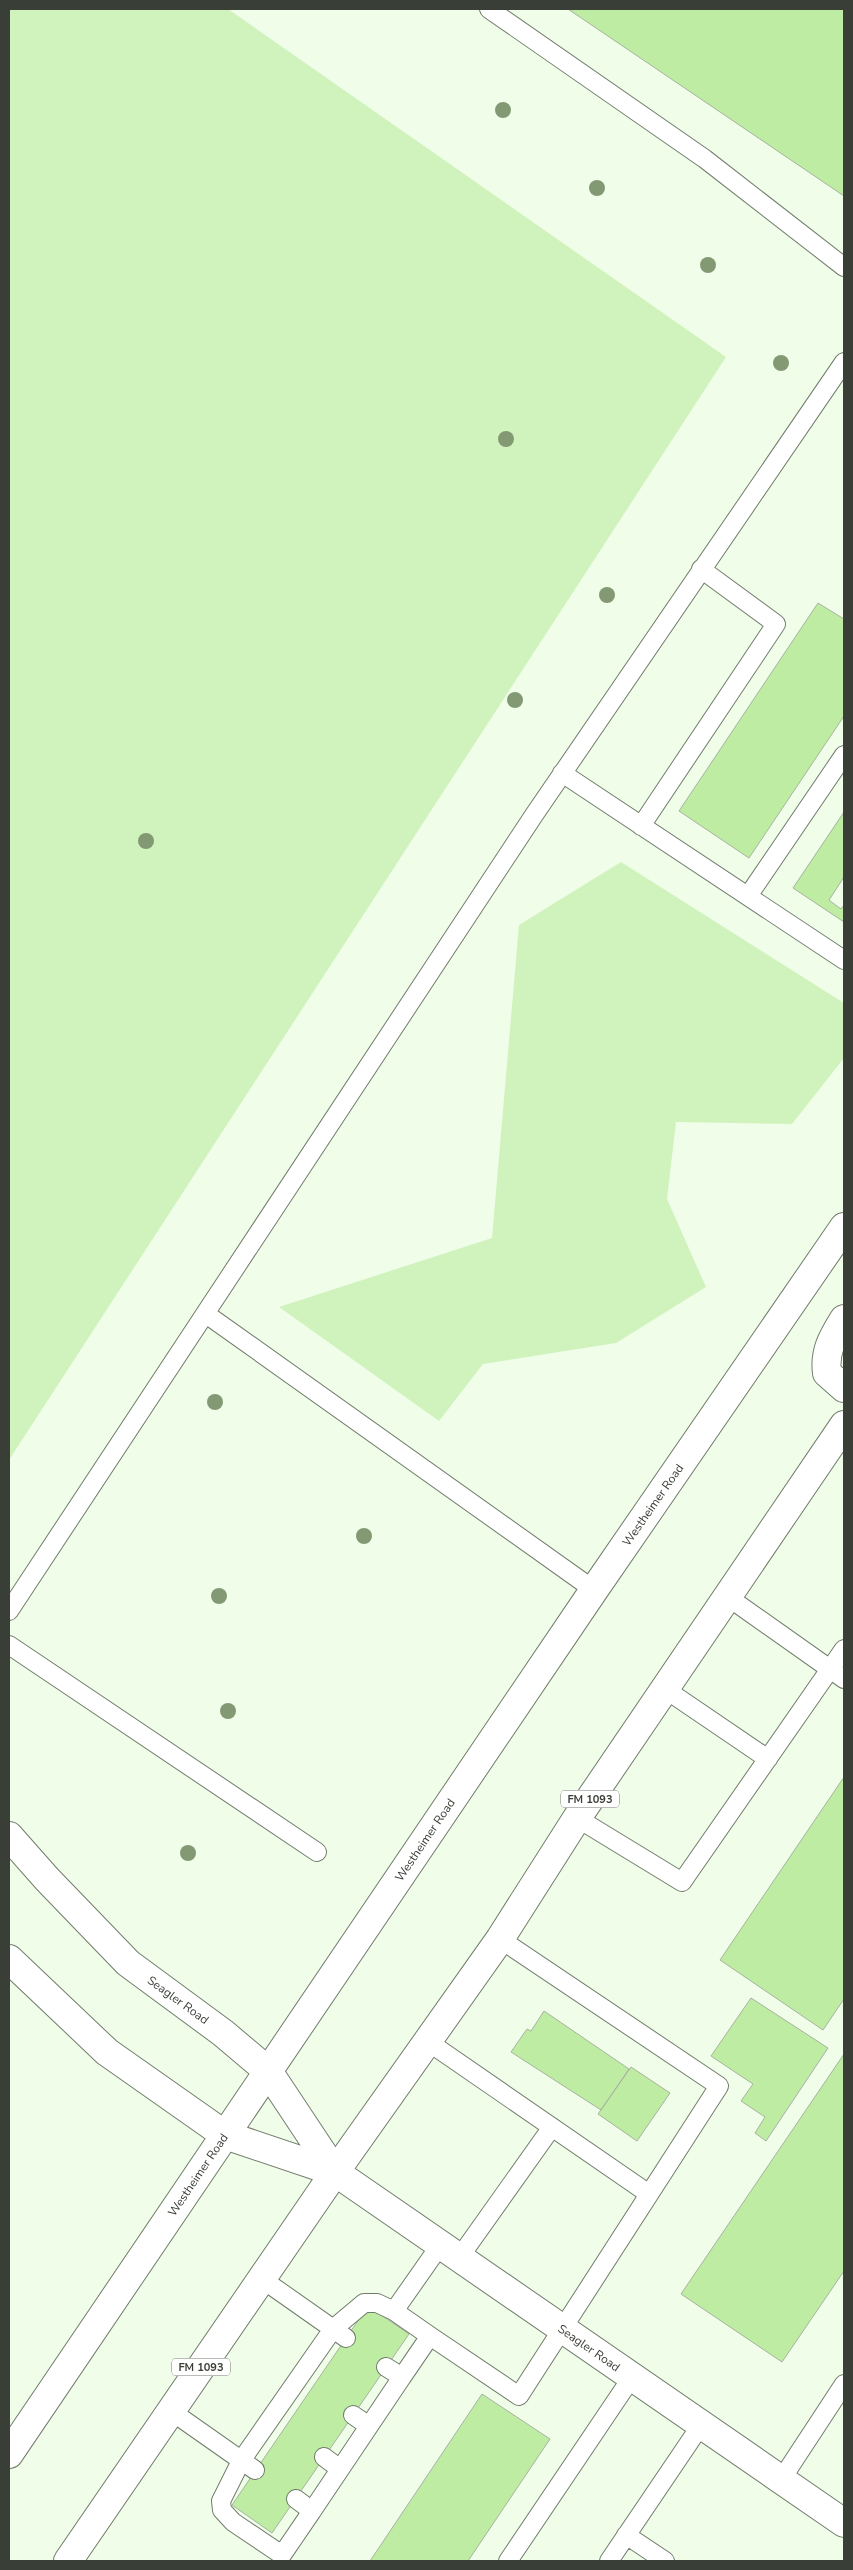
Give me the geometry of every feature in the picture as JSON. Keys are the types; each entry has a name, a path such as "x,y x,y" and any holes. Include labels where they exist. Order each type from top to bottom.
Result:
{"main road":[{"name":"Westheimer Road","path":"9,2454 594,1590 844,1227"},
{"path":"844,1319 828,1346 825,1359 827,1373 844,1388"},
{"name":"FM 1093","path":"68,2561 335,2172 500,1939 577,1818 844,1426"},
{"name":"Seagler Road","path":"9,1836 47,1879 128,1963 223,2033 268,2072 335,2172"},
{"name":"Seagler Road","path":"11,1966 107,2052 225,2135 335,2172 844,2523"}],"lane":[{"path":"489,9 705,159 844,267"},
{"path":"9,1611 562,774 844,362"},
{"path":"641,826 776,624 701,569"},
{"path":"748,896 844,755"},
{"path":"562,774 844,960"},
{"path":"206,1314 594,1590"},
{"path":"728,1597 838,1674"},
{"path":"9,1645 317,1852"},
{"path":"577,1818 682,1882 768,1759 838,1674 844,1649"},
{"path":"665,1689 768,1759"},
{"path":"430,2336 282,2555 233,2522 222,2510 221,2501 277,2425 339,2334 364,2303 377,2303 394,2311 519,2396 719,2086 500,1939"},
{"path":"427,2041 649,2194"},
{"path":"394,2311 450,2251 552,2127"},
{"path":"262,2279 339,2334"},
{"path":"386,2366 402,2377"},
{"path":"508,2561 632,2377"},
{"path":"782,2480 844,2384"},
{"path":"171,2411 248,2465"},
{"path":"353,2415 369,2426"},
{"path":"609,2561 701,2425"},
{"path":"324,2457 340,2468"},
{"path":"296,2499 312,2511"},
{"path":"626,2535 665,2561"}],"green space":[{"path":"9,9 228,9 726,357 9,1460"},
{"path":"621,862 844,1003 844,1058 792,1124 676,1122 667,1199 706,1287 616,1343 483,1364 439,1421 279,1307 492,1238 519,925"}],"building":[{"path":"568,9 844,9 844,196"},
{"path":"818,603 844,619 844,716 749,858 679,811"},
{"path":"844,812 844,877 829,900 841,909 844,905 844,922 793,888"},
{"path":"844,1777 844,1999 823,2030 720,1960"},
{"path":"751,1998 828,2048 766,2141 755,2133 765,2117 741,2101 753,2084 711,2056"},
{"path":"544,2011 629,2069 601,2110 511,2052 527,2029 531,2031"},
{"path":"844,2054 844,2271 782,2362 681,2294"},
{"path":"631,2067 670,2093 637,2141 598,2114"},
{"path":"368,2306 409,2334 272,2533 232,2505"},
{"path":"482,2394 550,2439 468,2561 370,2561"}]}
